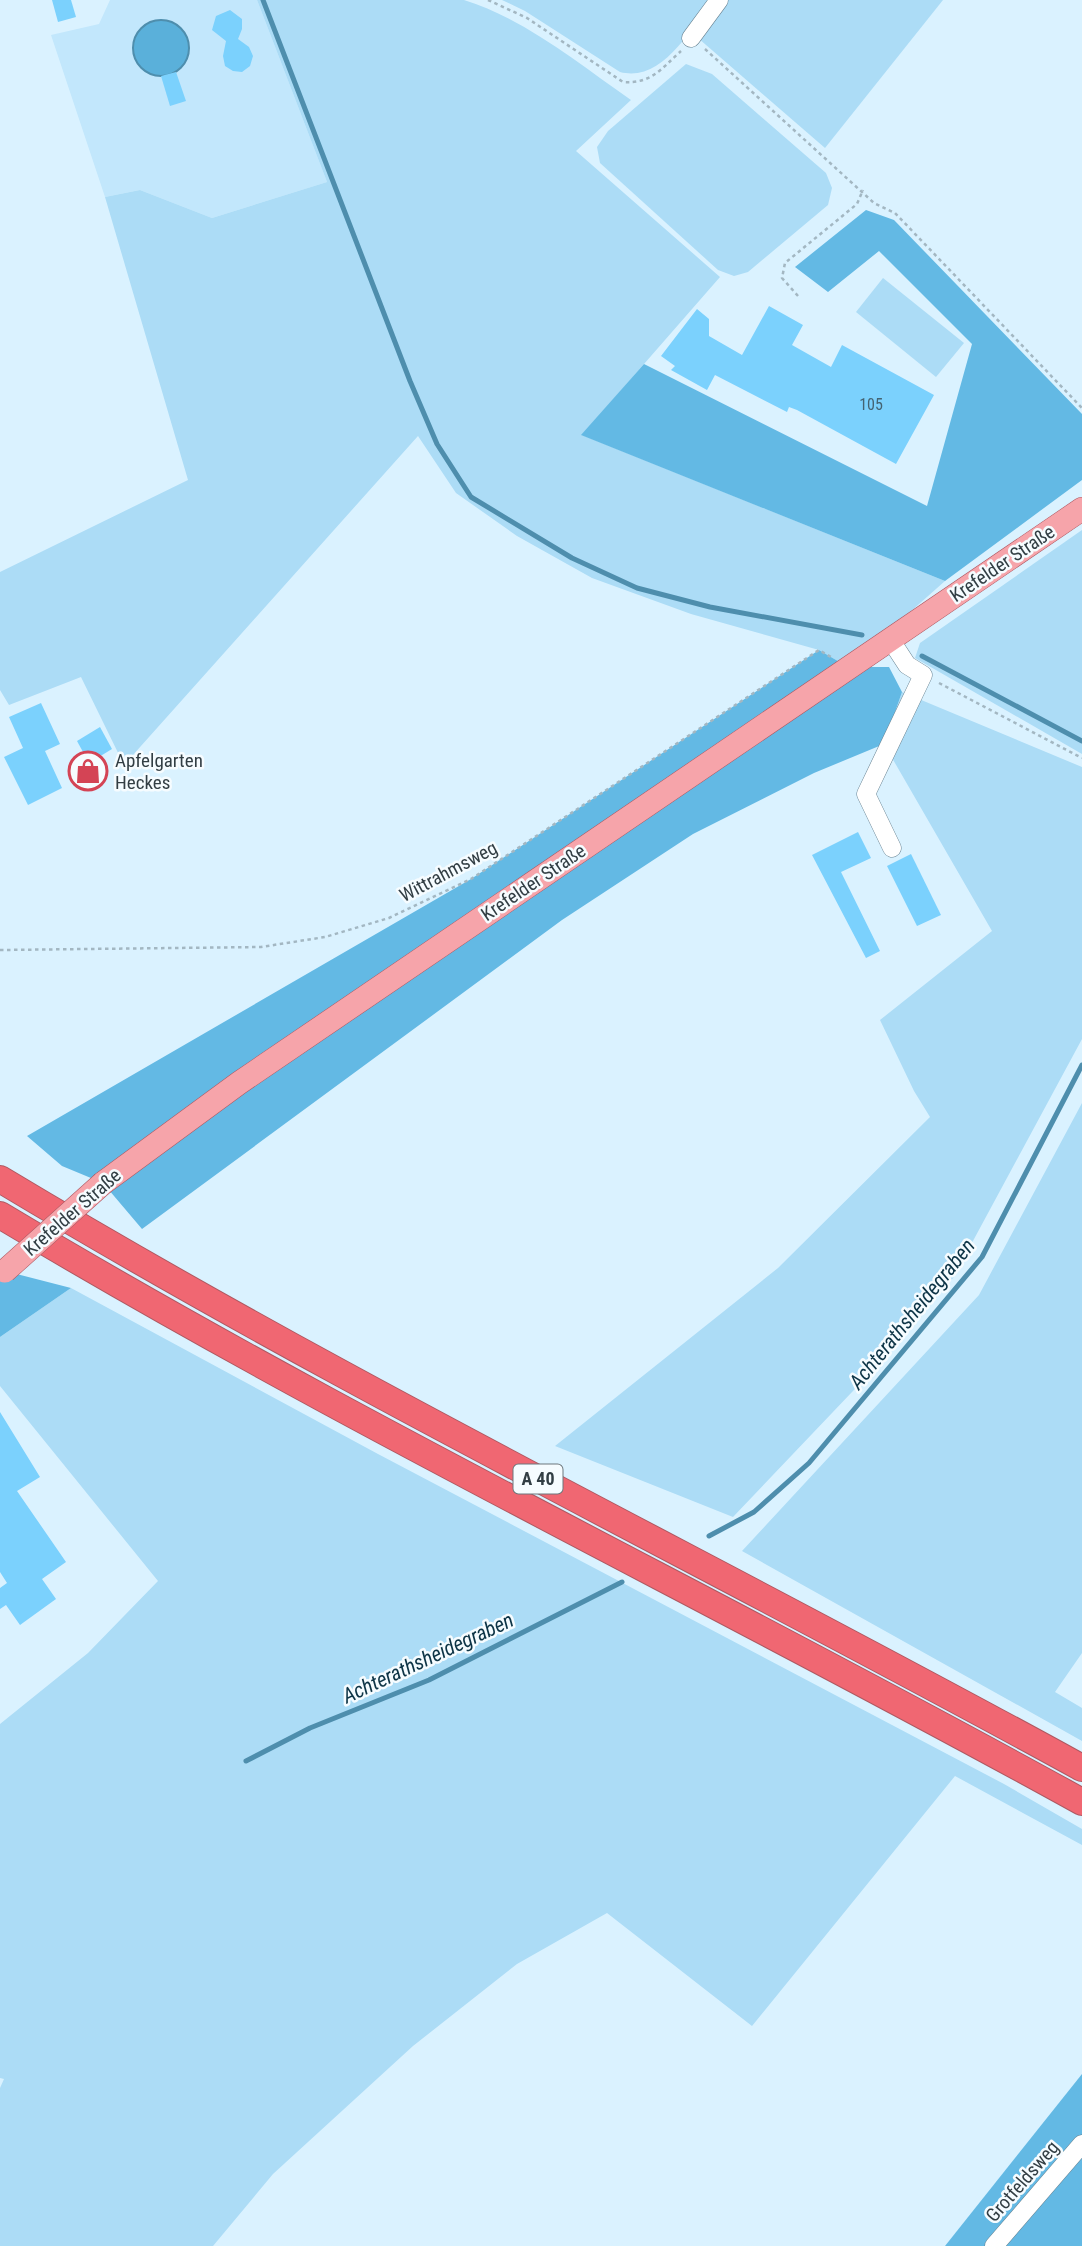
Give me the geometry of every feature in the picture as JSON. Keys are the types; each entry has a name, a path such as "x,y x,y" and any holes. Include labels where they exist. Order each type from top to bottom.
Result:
{"highway":[{"name":"A 40","path":"0,1179 115,1249 304,1354 905,1671 1082,1768"},
{"name":"A 40","path":"0,1215 295,1382 888,1694 1082,1802"}],"main road":[{"name":"Krefelder Straße","path":"3,1273 103,1183 239,1083 1082,509"}],"street":[{"path":"687,44 719,0"},
{"path":"890,639 907,665 923,675 866,794 892,849"},
{"name":"Grotfeldsweg","path":"994,2246 1082,2144"}],"path":[{"path":"488,0 527,18 623,82 640,83 655,75 687,44 863,190 874,203 895,213 1082,408"},
{"path":"798,296 782,278 785,263 858,204 863,190"},
{"name":"Wittrahmsweg","path":"0,950 261,947 325,937 389,918 471,878 819,650 848,667"},
{"path":"923,675 1082,758"}],"shaded area":[{"path":"110,0 257,0 327,182 212,218 140,190 105,197 51,35 99,24"},
{"path":"257,0 464,0 487,8 530,30 631,100 576,151 720,277 582,435 945,581 848,667 819,650 691,614 592,578 517,536 456,493 418,436 124,765 81,677 9,705 0,690 0,572 188,480 105,197 140,190 212,218 327,182"},
{"path":"502,0 713,0 674,51 662,62 635,73 620,72 525,11"},
{"path":"726,0 943,0 825,148 698,38"},
{"path":"161,20 176,25 184,33 189,48 184,63 176,71 161,76 146,71 138,63 133,48 138,33 146,25"},
{"path":"686,64 712,74 826,173 832,188 828,205 748,272 734,276 718,270 600,163 597,147 608,131"},
{"path":"866,210 894,220 1082,414 1082,480 945,581 581,435 644,364 927,506 972,344 879,251 828,292 795,267"},
{"path":"883,278 964,343 936,377 856,312"},
{"path":"1082,530 1082,754 915,658 920,643"},
{"path":"819,650 848,667 889,667 902,692 884,744 814,773 693,834 562,920 142,1229 103,1183 62,1166 27,1136 471,879"},
{"path":"902,692 1082,767 1082,1039 953,1278 872,1371 733,1517 555,1446 778,1268 930,1117 914,1091 880,1020 992,931 884,744"},
{"path":"1082,1103 1082,1653 1055,1692 1082,1708 1082,1741 742,1551 979,1295"},
{"path":"0,1266 5,1271 71,1288 0,1337"},
{"path":"71,1288 378,1454 1004,1784 1082,1829 1082,1845 955,1776 752,2026 607,1913 517,1964 413,2046 273,2174 213,2246 0,2246 0,2088 4,2079 0,2078 0,1724 88,1653 158,1581 0,1386 0,1337"},
{"path":"1082,2074 1082,2246 945,2246"}],"building":[{"path":"52,0 71,0 76,17 58,22"},
{"path":"230,10 242,19 238,39 249,47 253,56 250,66 242,72 225,66 223,56 226,41 212,30 216,16"},
{"path":"176,72 186,101 170,106 161,76"},
{"path":"769,306 803,325 792,345 831,367 842,345 934,395 896,464 797,410 789,407 787,412 715,375 707,390 671,370 675,366 661,356 697,309 709,319 709,336 742,355"},
{"path":"41,703 60,744 45,751 62,788 28,805 4,757 23,748 9,717"},
{"path":"100,727 112,749 89,763 77,741"},
{"path":"858,832 871,858 841,872 880,951 866,958 812,855"},
{"path":"911,854 941,915 917,926 887,866"},
{"path":"0,1412 40,1477 17,1491 66,1562 42,1579 56,1599 20,1625 6,1605 0,1609 0,1588 7,1583 0,1572"}],"waterway":[{"path":"263,0 410,381 437,444 471,497 572,558 637,588 710,607 862,635"},
{"path":"922,656 1082,741"},
{"name":"Achterathsheidegraben","path":"709,1536 754,1512 809,1463 982,1257 1082,1065"},
{"name":"Achterathsheidegraben","path":"246,1761 310,1728 429,1680 622,1582"}],"place":[{"name":"Apfelgarten Heckes","path":"88,771"}]}
